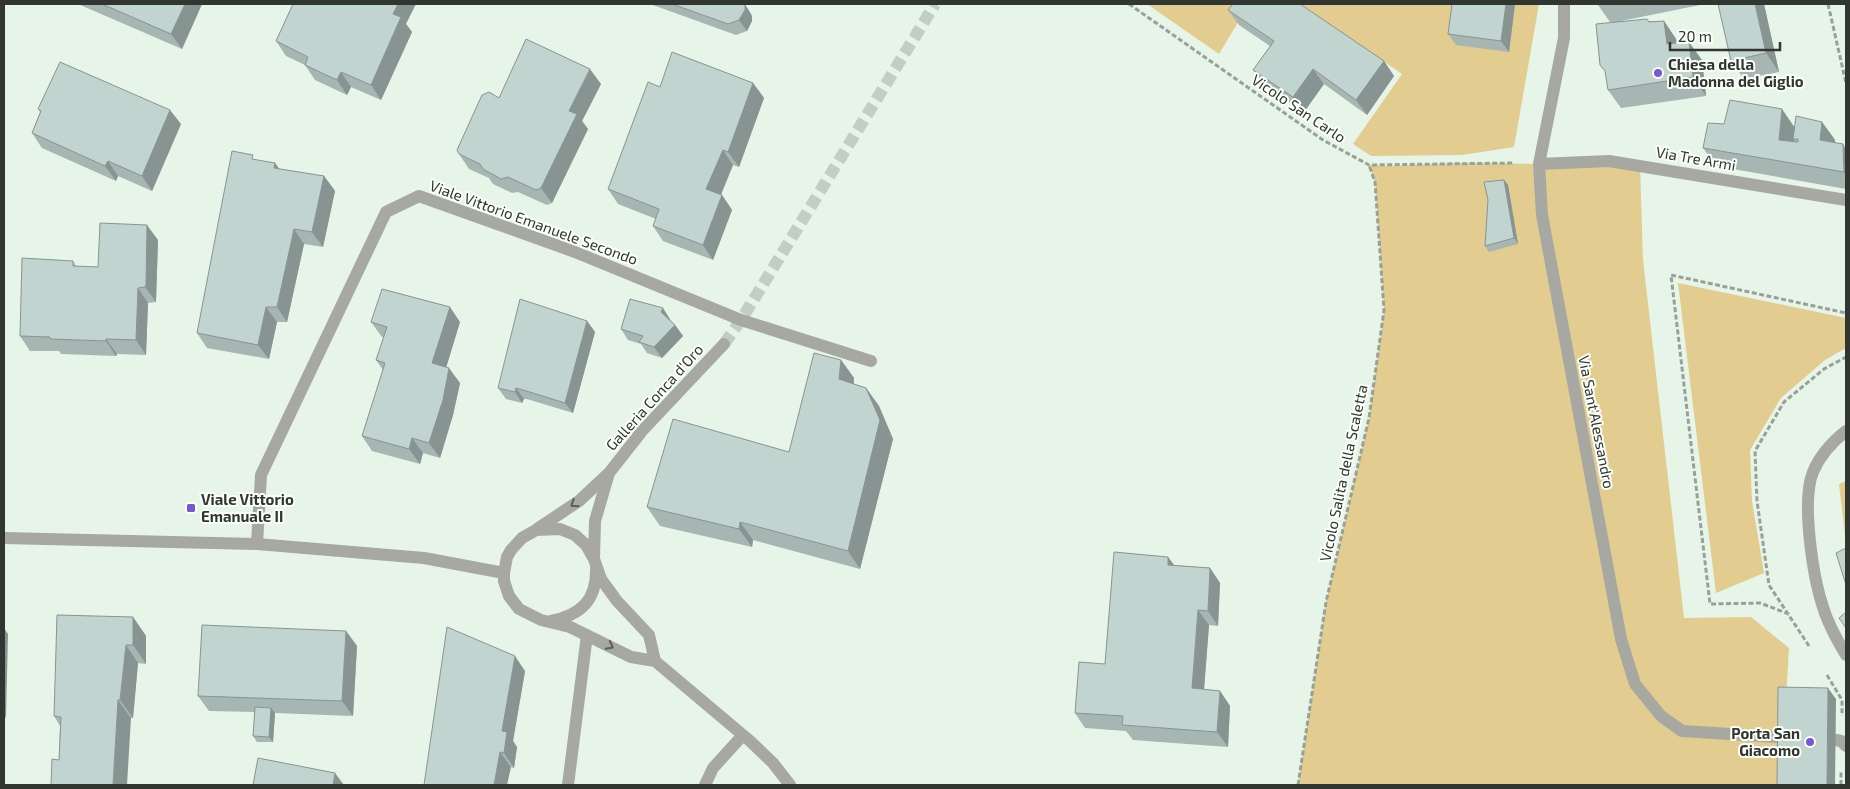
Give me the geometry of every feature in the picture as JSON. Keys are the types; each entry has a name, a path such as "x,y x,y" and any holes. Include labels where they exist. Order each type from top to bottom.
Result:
{"street":[{"name":"Via Sant'Alessandro","path":"1564,4 1564,38 1539,164 1542,215 1621,639 1635,684 1661,716 1682,730 1777,737"},
{"name":"Via Tre Armi","path":"1539,164 1609,161 1846,200"},
{"name":"Viale Vittorio Emanuele Secondo","path":"257,544 261,475 386,212 419,196 575,252 741,320 871,360"},
{"name":"Galleria Conca d'Oro","path":"536,530 579,501 609,473 642,431 724,344"},
{"path":"1846,431 1823,453 1812,473 1808,518 1817,586 1823,608 1833,632 1846,655"},
{"name":"Galleria Conca d'Oro","path":"595,564 595,521 609,473"},
{"path":"655,661 649,635 617,600 601,579 586,545 574,535 560,529 536,530 522,538 511,550 507,558 504,581 509,596 519,609 541,620 570,627 587,634 631,657 655,661 743,735 772,762 790,785"},
{"path":"4,538 257,544 424,558 504,573"},
{"path":"549,621 564,618 579,611 585,605 593,592 595,564"},
{"path":"568,785 587,634"},
{"path":"706,785 713,768 743,735"}],"path":[{"name":"Vicolo San Carlo","path":"1129,4 1322,140 1369,164 1539,164"},
{"path":"1828,4 1846,83"},
{"name":"Vicolo Salita della Scaletta","path":"1298,785 1326,602 1369,418 1384,310 1375,182 1369,164"},
{"path":"1788,614 1760,603 1710,604 1671,275 1846,313"},
{"path":"1842,700 1842,724"}],"shaded area":[{"path":"1147,4 1249,4 1219,54"},
{"path":"1300,4 1539,4 1514,147 1462,155 1371,156 1353,144 1402,74"},
{"path":"1459,163 1640,165 1643,260 1684,618 1751,617 1789,648 1786,698 1785,785 1298,785 1326,602 1369,418 1384,310 1375,182 1369,165"},
{"path":"1678,283 1846,318 1846,348 1825,360 1781,398 1750,450 1752,501 1764,573 1716,593"},
{"path":"1846,481 1846,544 1839,484"}],"building":[{"path":"102,4 185,4 171,34"},
{"path":"293,4 398,4 393,14 401,17 371,85 341,72 337,80 305,65 308,57 276,41"},
{"path":"672,4 744,4 745,10 739,20 728,24"},
{"path":"1233,4 1300,4 1384,61 1356,100 1313,69 1293,97 1253,70 1274,41 1228,10"},
{"path":"1452,4 1506,4 1501,41 1448,34"},
{"path":"1718,4 1755,4 1766,53 1731,61"},
{"name":"Chiesa della Madonna del Giglio","path":"1647,19 1649,22 1664,21 1667,44 1689,42 1693,77 1608,90 1605,71 1600,65 1596,24"},
{"path":"526,39 590,69 569,111 577,114 541,188 536,190 508,177 501,179 483,169 480,164 459,154 457,150 482,95 489,92 499,98"},
{"path":"672,52 753,83 728,152 723,150 706,189 722,195 703,245 653,226 659,209 608,189 648,82 660,87"},
{"path":"60,62 170,110 142,176 108,161 105,166 32,133 41,111 38,109"},
{"path":"1730,100 1782,109 1779,140 1798,142 1798,139 1793,139 1796,116 1822,122 1820,140 1843,144 1844,172 1703,148 1708,123 1724,124"},
{"path":"232,151 253,155 252,159 275,163 274,168 324,176 312,232 294,229 277,307 266,307 258,345 197,333"},
{"path":"1504,180 1514,238 1485,246 1488,200 1484,182"},
{"path":"100,223 147,225 146,285 145,287 138,288 136,340 106,339 106,341 20,336 22,258 73,261 73,266 98,267"},
{"path":"382,289 450,307 432,363 449,368 443,400 429,443 412,438 409,449 362,436 385,363 376,360 387,327 371,322"},
{"path":"520,299 587,321 565,403 516,388 515,392 498,388"},
{"path":"630,299 663,308 661,312 675,325 654,347 639,342 643,336 621,329"},
{"path":"814,353 841,360 839,379 866,388 880,420 848,551 740,522 739,529 647,507 673,419 789,452"},
{"path":"1846,548 1846,585 1836,553"},
{"path":"1114,552 1168,557 1168,565 1210,568 1208,611 1198,610 1192,688 1220,691 1217,732 1122,725 1123,716 1075,713 1079,662 1105,664"},
{"path":"1846,612 1846,628 1839,618"},
{"path":"57,615 133,617 133,645 126,645 120,700 118,700 113,785 51,785 52,759 59,760 61,717 54,716"},
{"path":"202,625 346,631 342,701 198,696"},
{"path":"447,627 515,656 502,731 507,732 504,753 500,752 494,785 424,785"},
{"name":"Porta San Giacomo","path":"1778,687 1828,688 1827,785 1777,785"},
{"path":"255,707 271,708 269,737 253,736"},
{"path":"258,758 335,773 333,785 253,785"}],"tunnel":[{"path":"724,344 743,317 935,4"}],"place":[{"name":"Chiesa della Madonna del Giglio","path":"1658,73"},
{"name":"Viale Vittorio Emanuale II","path":"191,508"},
{"name":"Porta San Giacomo","path":"1810,742"}]}
